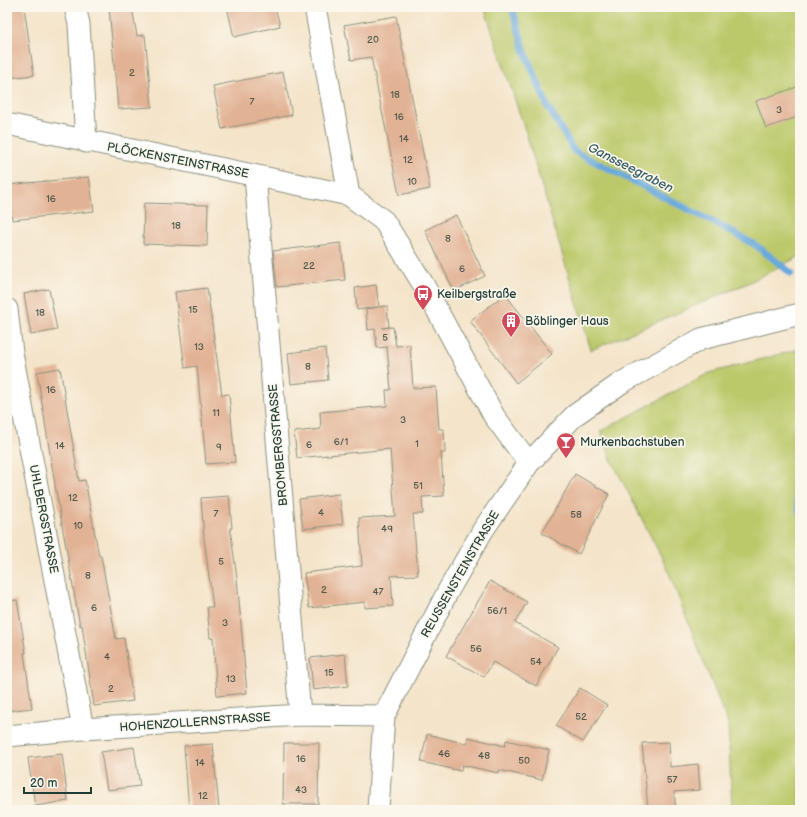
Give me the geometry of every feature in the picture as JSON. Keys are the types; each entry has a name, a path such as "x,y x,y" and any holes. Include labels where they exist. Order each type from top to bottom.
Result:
{"street":[{"path":"75,7 79,24 86,142"},
{"path":"315,7 349,195 384,221 423,284 494,416 528,463"},
{"name":"PLÖCKENSTEINSTRASSE","path":"7,124 86,142 349,195"},
{"name":"BROMBERGSTRASSE","path":"255,176 300,715"},
{"name":"UHLBERGSTRASSE","path":"7,308 12,353 83,729"},
{"name":"REUSSENSTEINSTRASSE","path":"378,810 384,716 448,591 483,530 528,463 575,415 621,383 701,339 800,314"},
{"name":"HOHENZOLLERNSTRASSE","path":"7,736 83,729 300,715 384,716"}],"green space":[{"path":"484,7 800,7 800,256 746,284 591,350 526,133"},
{"path":"800,349 800,810 732,810 728,724 667,568 611,459 601,431 709,373"}],"building":[{"path":"7,7 24,7 34,75 7,78"},
{"path":"109,7 132,7 137,36 145,35 152,107 118,109"},
{"path":"227,7 275,7 280,26 234,37"},
{"path":"396,16 430,189 399,195 371,57 351,60 344,25"},
{"path":"283,72 292,115 222,129 213,86"},
{"path":"800,86 800,116 766,128 756,101"},
{"path":"89,177 94,211 12,220 7,185"},
{"path":"144,203 208,205 207,246 143,244"},
{"path":"456,215 485,276 454,291 425,230"},
{"path":"341,243 345,280 277,287 273,251"},
{"path":"376,285 379,307 387,306 389,327 382,328 393,327 396,346 410,345 413,388 436,387 439,429 444,429 445,453 441,453 444,496 422,497 423,514 413,514 418,575 391,576 393,606 365,608 365,602 309,608 304,573 362,566 359,518 395,516 390,449 297,458 294,432 321,429 320,412 387,406 386,390 391,390 387,347 377,348 375,329 368,330 366,309 378,307 357,310 355,288"},
{"path":"207,288 222,395 229,394 235,462 206,464 197,366 185,368 175,292"},
{"path":"49,289 57,330 31,335 24,294"},
{"name":"Böblinger Haus","path":"505,294 552,354 516,383 470,321"},
{"path":"325,348 328,380 291,384 288,353"},
{"path":"60,368 79,481 85,480 116,639 124,638 133,701 94,706 82,625 80,626 37,372"},
{"path":"575,474 609,494 579,554 542,533"},
{"path":"339,494 343,524 303,529 299,499"},
{"path":"229,496 232,528 230,528 237,578 247,693 217,696 213,638 210,638 207,607 213,607 204,538 201,498"},
{"path":"490,581 527,602 515,623 558,647 536,686 493,662 484,677 446,656"},
{"path":"17,600 26,653 24,653 32,708 7,711 7,601"},
{"path":"345,654 348,686 313,690 310,658"},
{"path":"580,688 607,705 583,742 556,726"},
{"path":"427,734 467,744 468,737 505,746 506,740 549,750 542,780 499,770 499,773 462,765 461,771 421,762"},
{"path":"669,742 670,767 698,764 700,790 674,792 676,810 648,810 642,743"},
{"path":"284,743 319,743 318,804 283,804"},
{"path":"213,744 219,810 189,810 184,746"},
{"path":"134,747 140,786 107,790 101,752"},
{"path":"62,754 68,801 35,806 28,758"}],"waterway":[{"name":"Gansseegraben","path":"512,7 525,52 548,107 574,151 757,246 791,273"},
{"name":"Gansseegraben","path":"800,422 794,473 800,513"}],"place":[{"name":"Keilbergstraße","path":"423,311"},
{"name":"Böblinger Haus","path":"511,338"},
{"name":"Murkenbachstuben","path":"566,459"}]}
